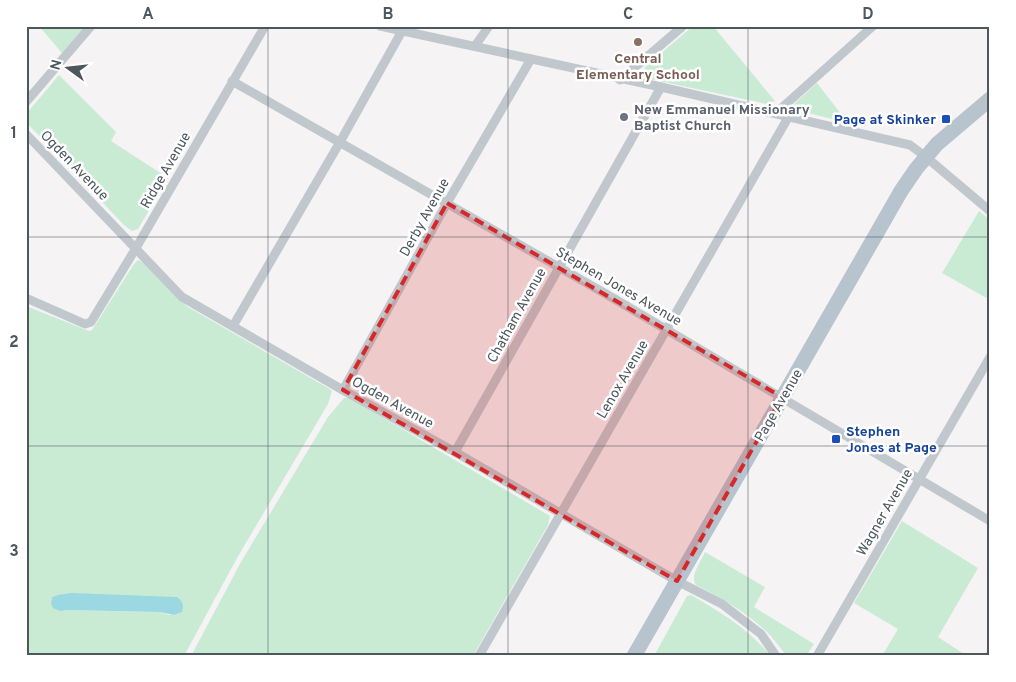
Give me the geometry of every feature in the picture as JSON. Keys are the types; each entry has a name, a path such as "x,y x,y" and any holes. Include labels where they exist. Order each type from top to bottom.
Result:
{"main road":[{"name":"Page Avenue","path":"634,656 901,191 926,157 949,133 990,99"}],"street":[{"path":"26,102 91,26"},
{"name":"Ridge Avenue","path":"26,298 85,324 91,322 265,26"},
{"path":"380,26 776,113 910,145 990,212"},
{"path":"475,46 489,26"},
{"path":"620,80 683,26"},
{"path":"776,113 873,26"},
{"path":"233,326 402,31"},
{"name":"Derby Avenue","path":"343,390 531,60"},
{"name":"Stephen Jones Avenue","path":"232,81 558,266 990,521"},
{"name":"Chatham Avenue","path":"455,452 660,87"},
{"name":"Lenox Avenue","path":"479,656 789,116"},
{"name":"Ogden Avenue","path":"26,134 182,297 677,581 722,604 761,634 776,656"},
{"name":"Wagner Avenue","path":"817,656 990,356"}],"highlighted area":[{"path":"447,203 782,397 677,581 343,390"}],"green space":[{"path":"39,26 85,26 62,53"},
{"path":"693,26 713,26 775,101 767,104 645,78 643,75 646,66"},
{"path":"59,75 116,132 111,141 168,178 138,229 132,231 124,225 26,122 27,113"},
{"path":"817,83 848,123 793,108 794,104"},
{"path":"979,211 990,220 990,300 942,273"},
{"path":"138,260 143,262 188,307 332,391 328,404 237,558 184,656 26,656 26,306 89,331 92,330","holes":["58,595 179,614 169,615 160,612 60,611 51,603 52,597"]},
{"path":"344,398 353,400 550,516 548,525 473,656 191,656 241,562 328,417"},
{"path":"902,521 978,568 938,637 967,656 882,656 898,629 854,603"},
{"path":"705,552 765,587 754,607 814,644 806,656 787,656 767,632 751,618 724,600 696,585 694,577 696,569"},
{"path":"691,595 734,622 753,637 771,656 654,656 687,596"}],"water":[{"path":"71,593 177,597 182,602 183,607 182,612 174,615 160,612 60,611 53,608 51,603 52,597"}],"place":[{"name":"Central Elementary School","path":"638,42"},
{"name":"New Emmanuel Missionary Baptist Church","path":"624,117"},
{"name":"Page at Skinker","path":"946,119"},
{"name":"Stephen Jones at Page","path":"836,439"}]}
